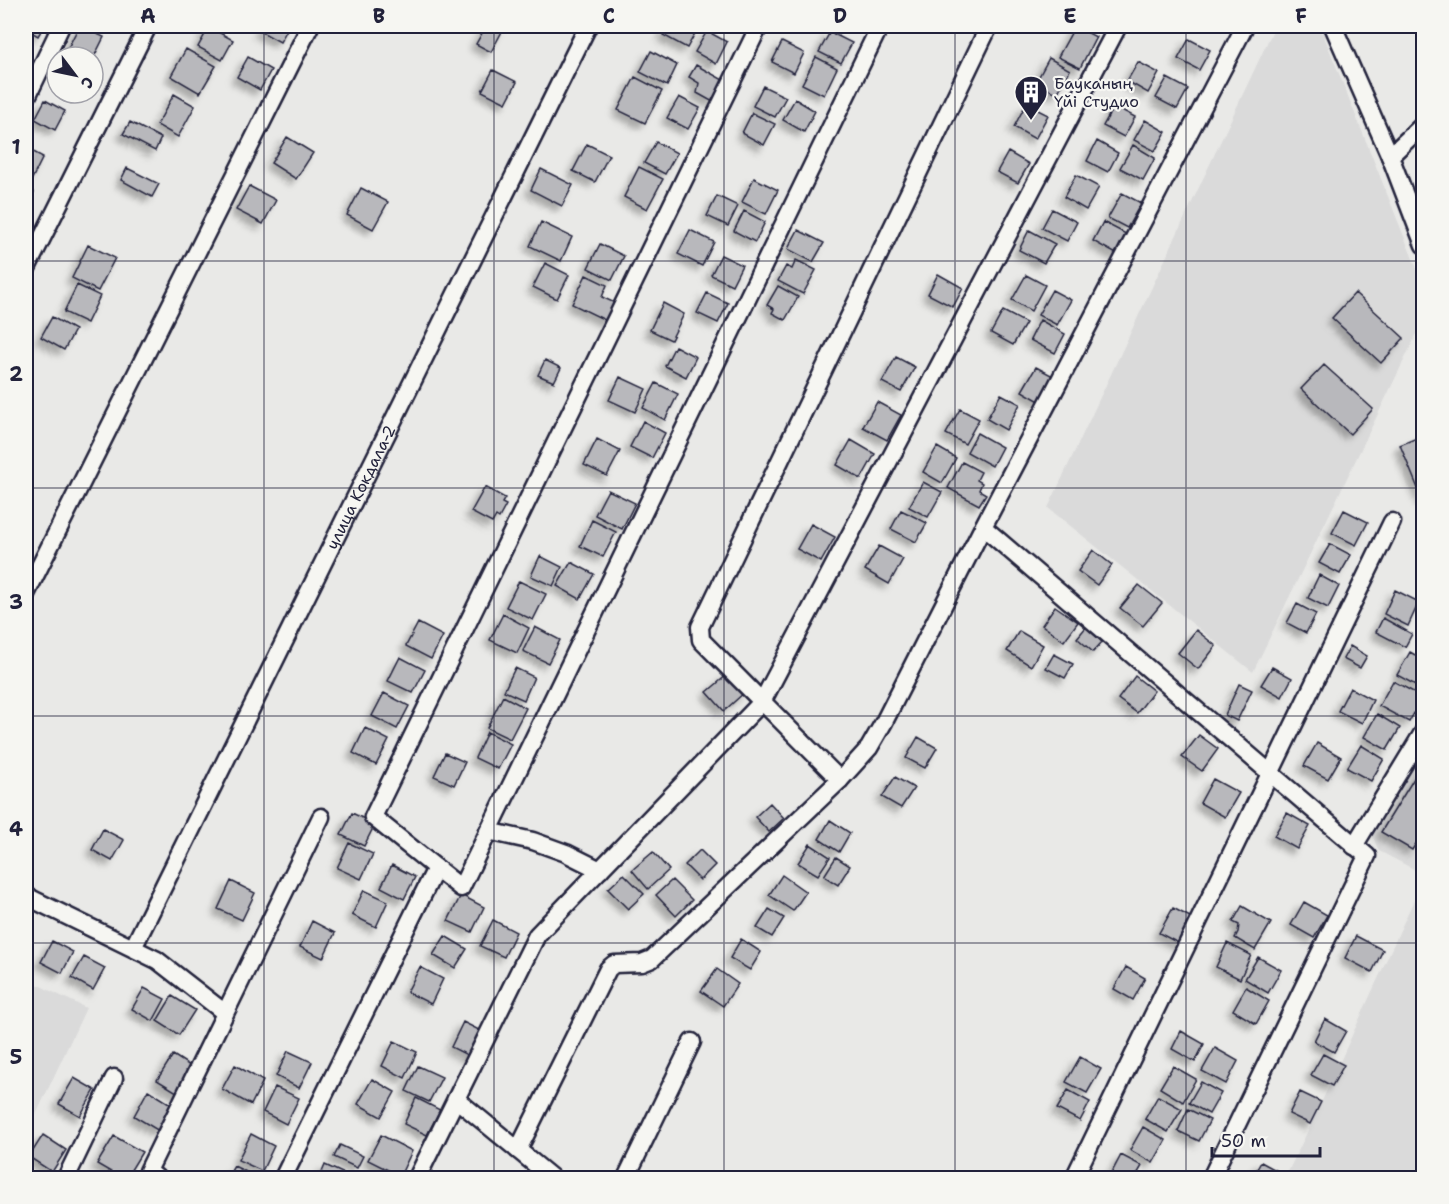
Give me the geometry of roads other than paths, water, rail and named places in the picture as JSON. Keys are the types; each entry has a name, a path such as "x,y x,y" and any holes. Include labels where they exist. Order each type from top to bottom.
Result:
{"street":[{"path":"26,99 61,26"},
{"path":"26,270 148,26"},
{"path":"26,594 310,26"},
{"name":"улица Кокдала-2","path":"133,948 588,26"},
{"path":"759,26 374,817 460,888 880,26"},
{"path":"840,780 701,640 700,627 989,26"},
{"path":"417,1179 537,935 762,702 1118,26"},
{"path":"518,1150 608,969 614,964 642,963 652,959 840,780 869,748 1245,26"},
{"path":"1333,26 1390,156 1424,245"},
{"path":"1390,156 1424,124"},
{"path":"1074,1179 1392,522"},
{"path":"983,527 1367,856 1210,1179"},
{"path":"1354,846 1424,731"},
{"path":"157,1179 148,1171 321,817"},
{"path":"488,831 533,841 600,870"},
{"path":"283,1179 436,868"},
{"path":"26,896 157,960 225,1013"},
{"path":"626,1179 692,1042"},
{"path":"66,1179 114,1078"},
{"path":"456,1099 552,1179"}],"place":[{"name":"Бауканың Үйі Студио","path":"1031,121"}]}
